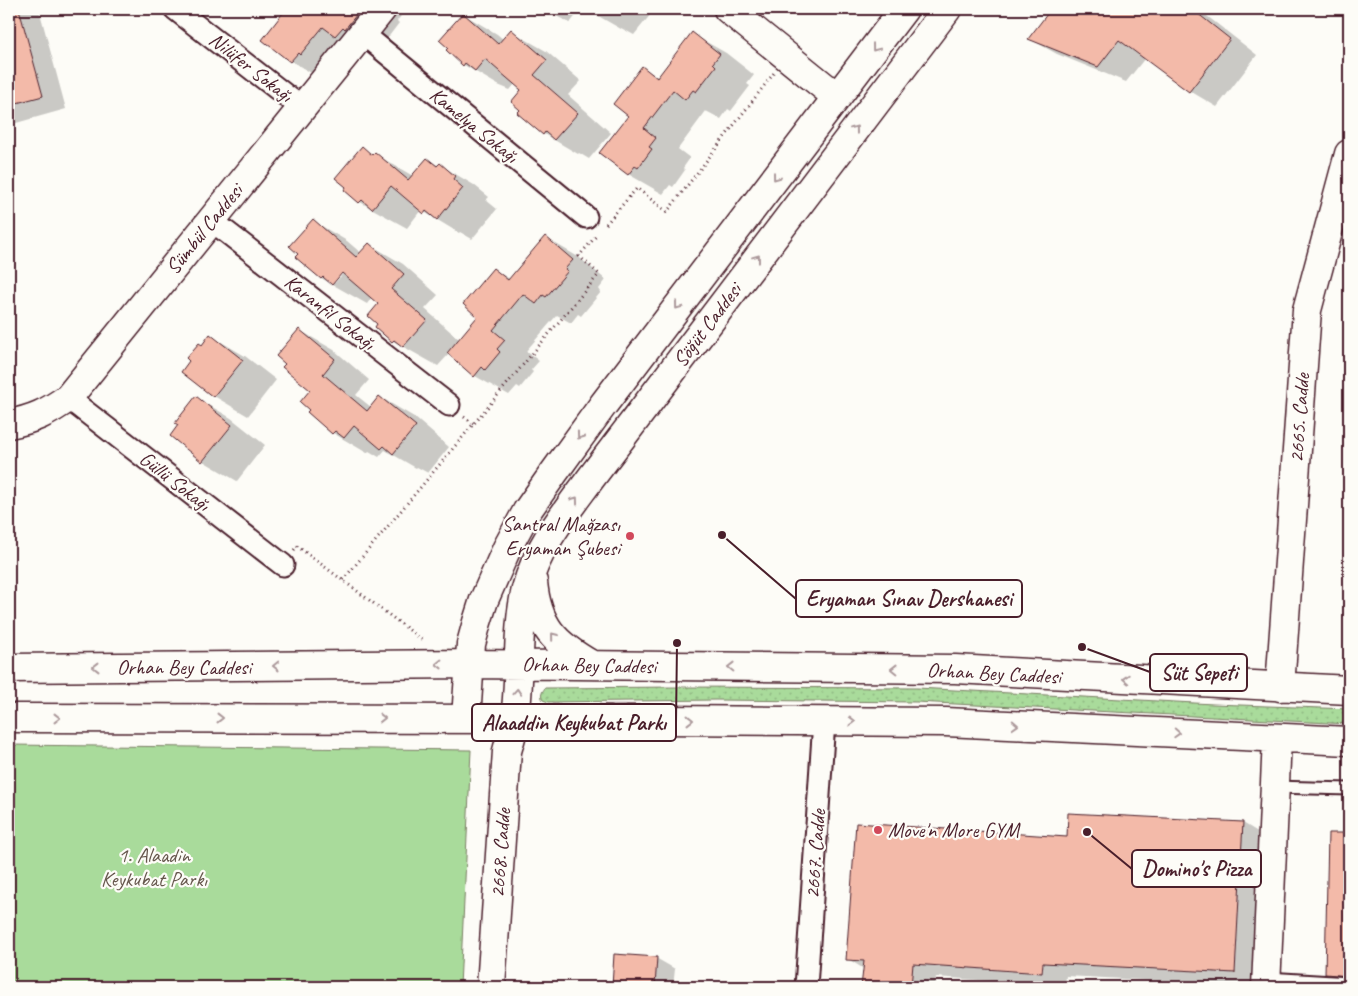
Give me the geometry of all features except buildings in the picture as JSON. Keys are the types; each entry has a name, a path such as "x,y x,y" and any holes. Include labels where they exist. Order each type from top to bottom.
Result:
{"main road":[{"name":"Sümbül Caddesi","path":"9,424 27,421 49,411 68,398 382,9"},
{"path":"728,9 837,97"},
{"name":"Söğüt Caddesi","path":"466,718 471,644 484,600 506,548 527,511 603,405 904,9"},
{"name":"Söğüt Caddesi","path":"519,665 523,602 532,571 542,550 563,516 947,9"},
{"name":"2665. Cadde","path":"1280,687 1307,310 1349,154"},
{"path":"532,571 535,600 543,622 556,640 572,654 592,665"},
{"name":"Orhan Bey Caddesi","path":"9,668 469,664 955,670 1349,690"},
{"name":"2668. Cadde","path":"491,987 507,751 515,719 519,665"},
{"path":"9,718 466,718 946,722 1349,741"},
{"path":"1267,982 1277,738"}],"street":[{"name":"Nilüfer Sokağı","path":"175,9 302,108"},
{"name":"Kamelya Sokağı","path":"362,33 586,216"},
{"name":"Karanfil Sokağı","path":"211,220 449,404"},
{"name":"Güllü Sokağı","path":"68,398 283,565"},
{"name":"2667. Cadde","path":"806,987 824,721"}],"lane":[{"path":"1274,787 1349,789"},
{"path":"1267,982 1349,984"}],"path":[{"path":"343,580 599,274 579,256 584,249 637,188 667,212 787,57"},
{"path":"283,565 298,546 425,642"}],"green space":[{"path":"545,688 917,688 1213,704 1349,709 1349,724 916,702 716,700 548,702 543,700 542,695"},
{"name":"1. Alaadin Keykubat Parkı","path":"9,745 471,750 460,987 9,987"}],"place":[{"name":"Eryaman Sınav Dershanesi","path":"722,535"},
{"name":"Santral Mağzası Eryaman Şubesi","path":"630,536"},
{"name":"Alaaddin Keykubat Parkı","path":"677,643"},
{"name":"Süt Sepeti","path":"1082,647"},
{"name":"Move'n More GYM","path":"878,830"},
{"name":"Domino's Pizza","path":"1087,832"}]}
